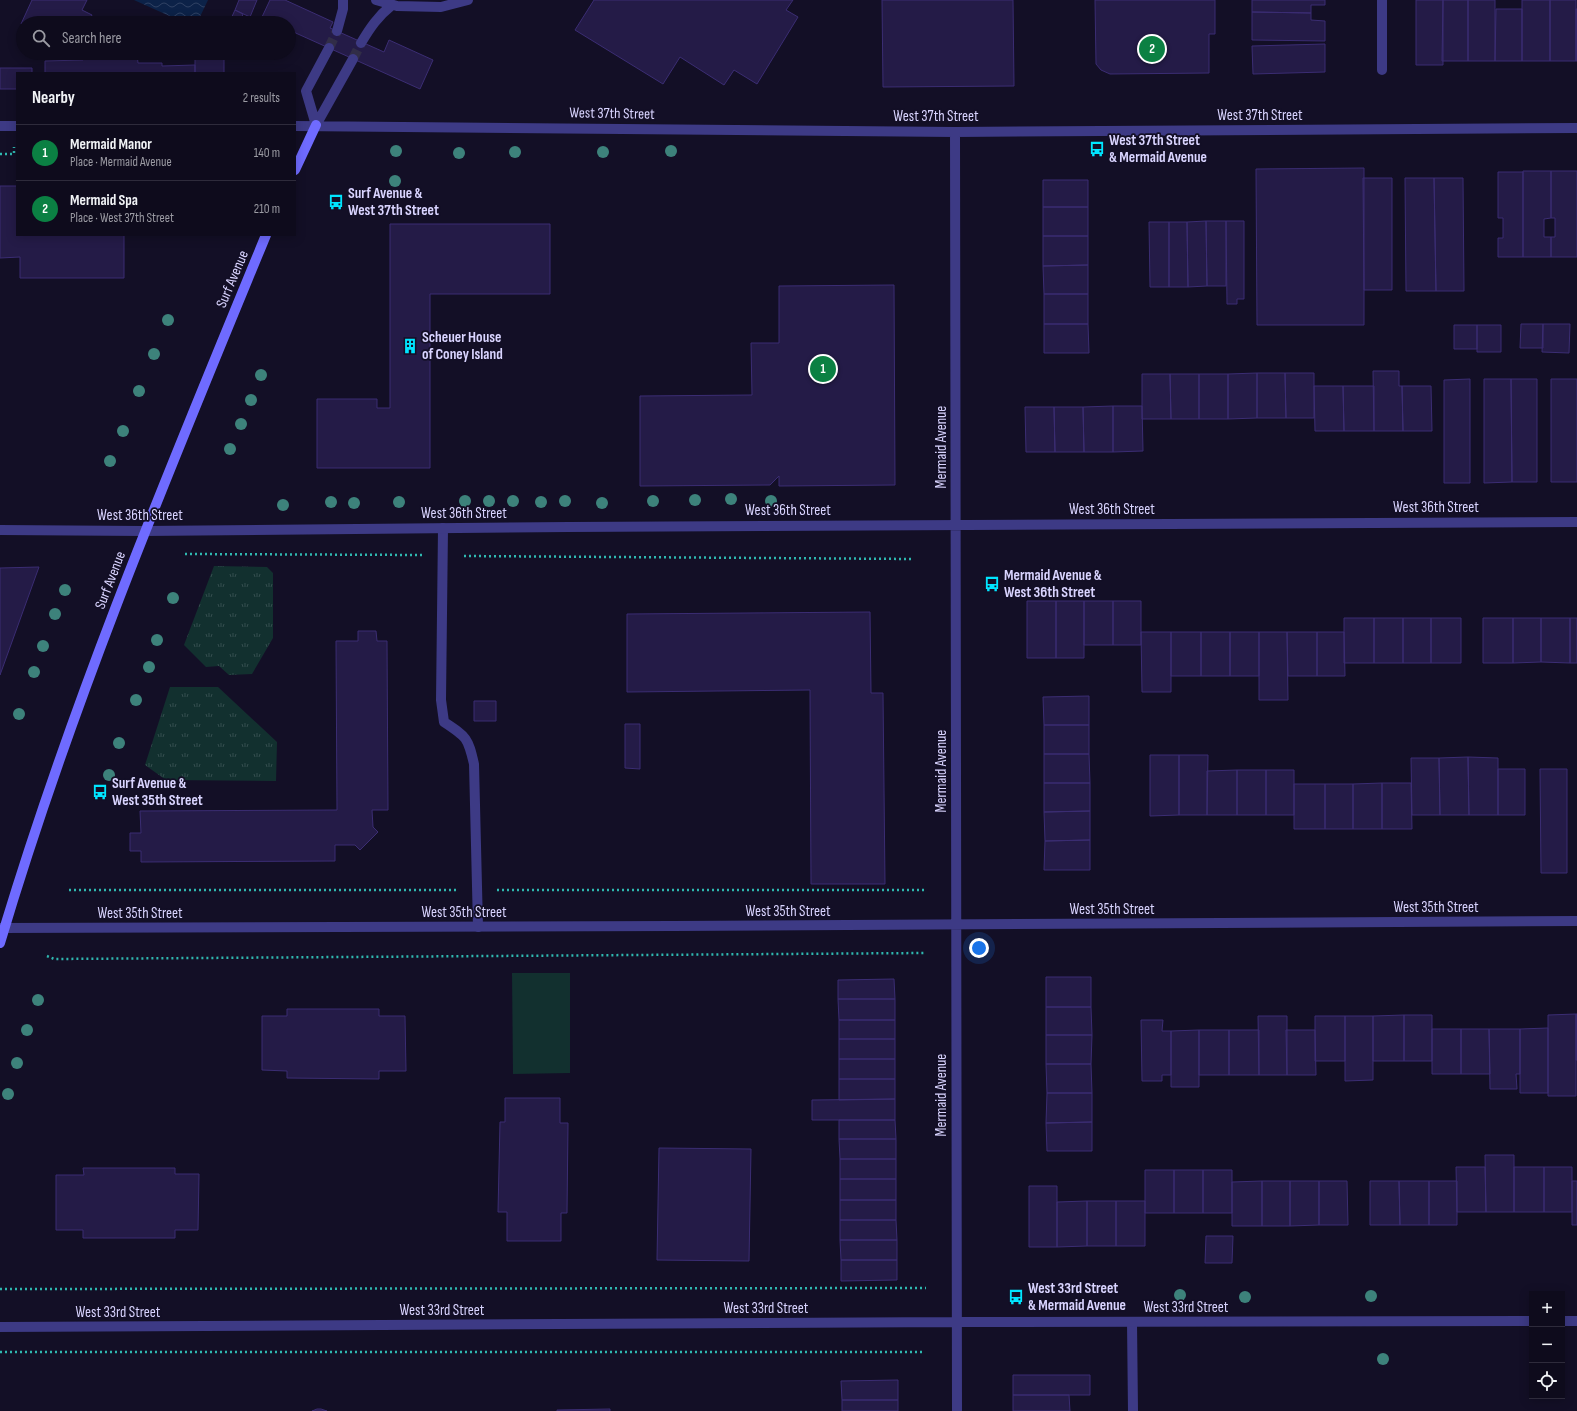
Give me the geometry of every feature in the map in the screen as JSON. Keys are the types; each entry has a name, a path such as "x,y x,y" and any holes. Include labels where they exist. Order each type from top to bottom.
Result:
{"main road":[{"path":"296,168 316,125"},
{"name":"Surf Avenue","path":"0,942 2,928 70,730 144,531 266,236"}],"street":[{"path":"337,31 343,9 343,0"},
{"path":"376,0 392,5 441,6 468,0"},
{"path":"1382,0 1382,70"},
{"path":"361,43 370,27 380,15 392,5"},
{"path":"316,125 306,91 329,48"},
{"path":"316,125 353,59"},
{"path":"0,126 16,126"},
{"name":"West 37th Street","path":"296,126 956,132 1577,128"},
{"name":"Mermaid Avenue","path":"956,132 957,1411"},
{"name":"West 36th Street","path":"0,530 144,531 1577,522"},
{"path":"443,528 442,700 444,722 462,734 469,744 474,764 478,927"},
{"name":"West 35th Street","path":"2,928 1577,922"},
{"path":"1565,1321 1577,1321"},
{"name":"West 33rd Street","path":"0,1327 956,1322 1529,1322"},
{"path":"1132,1322 1133,1411"}],"path":[{"path":"185,554 913,559"},
{"path":"47,956 54,959 925,953"},
{"path":"0,1289 926,1288"},
{"path":"0,1352 925,1352"}],"green space":[{"path":"214,566 267,567 273,573 273,638 252,674 229,675 219,666 206,667 184,645"},
{"path":"170,687 218,687 277,742 276,781 166,780 145,765"},
{"path":"512,973 570,973 570,1073 513,1074"}],"water":[{"path":"134,0 208,0 200,16 169,16"}],"building":[{"path":"32,0 87,0 82,10 92,15 92,16 25,16"},
{"path":"239,0 257,0 250,16 235,10"},
{"path":"270,0 285,0 333,22 330,28 384,52 389,40 433,60 420,89 296,33 296,16 262,16"},
{"path":"594,0 793,0 786,10 798,17 757,84 734,70 724,85 680,57 663,84 575,30"},
{"path":"882,0 1013,0 1014,86 883,87"},
{"path":"1095,0 1215,0 1215,34 1209,34 1209,73 1110,74 1101,70 1096,64"},
{"path":"1252,0 1325,0 1325,5 1311,5 1311,13 1252,12"},
{"path":"1416,0 1443,0 1443,65 1416,65"},
{"path":"1443,0 1468,0 1468,61 1442,61"},
{"path":"1468,0 1495,0 1495,61 1468,61"},
{"path":"1522,0 1550,0 1550,61 1522,61"},
{"path":"1550,0 1576,0 1576,61 1550,61"},
{"path":"1496,9 1522,9 1522,61 1495,61"},
{"path":"1577,9 1577,61 1576,61"},
{"path":"235,10 243,14 242,16 232,16"},
{"path":"1252,12 1311,13 1311,20 1325,21 1325,41 1252,40"},
{"path":"1325,44 1325,72 1253,74 1252,46"},
{"path":"138,60 138,63 162,63 162,66 195,65 195,72 45,72 45,61"},
{"path":"195,60 224,60 224,72 195,72"},
{"path":"0,68 32,68 32,72 16,72 16,89 0,89"},
{"path":"1364,168 1364,325 1257,325 1256,169"},
{"path":"1523,171 1551,171 1551,218 1544,219 1544,237 1551,237 1551,257 1523,257"},
{"path":"1551,171 1577,171 1577,257 1551,257 1551,237 1555,237 1555,218 1551,218"},
{"path":"1498,172 1523,172 1523,257 1498,257 1498,238 1503,238 1503,218 1498,218"},
{"path":"1363,178 1392,178 1392,290 1364,290"},
{"path":"1405,178 1434,178 1436,291 1406,291"},
{"path":"1434,178 1463,178 1464,291 1436,291"},
{"path":"1043,180 1088,180 1088,207 1043,207"},
{"path":"0,186 16,186 16,236 124,236 124,278 20,278 20,257 0,258"},
{"path":"1043,207 1088,207 1088,236 1043,236"},
{"path":"1206,221 1226,221 1226,286 1207,286"},
{"path":"1206,221 1207,286 1188,287 1187,222"},
{"path":"1226,221 1244,221 1244,299 1237,299 1237,304 1227,304"},
{"path":"1149,222 1169,222 1169,287 1150,287"},
{"path":"1169,222 1187,222 1188,287 1169,287"},
{"name":"Scheuer House of Coney Island","path":"390,224 550,224 550,294 430,294 430,468 317,468 317,399 377,399 377,408 390,408"},
{"path":"1043,236 1088,236 1088,265 1043,266"},
{"path":"1088,265 1088,294 1044,294 1043,266"},
{"path":"894,285 895,485 779,486 779,476 770,485 640,486 640,396 752,395 751,343 779,343 779,286"},
{"path":"1044,294 1088,294 1088,324 1044,324"},
{"path":"1044,324 1088,324 1089,353 1044,353"},
{"path":"1521,324 1543,324 1543,348 1520,348"},
{"path":"1543,324 1570,324 1569,353 1542,352"},
{"path":"1454,325 1477,325 1477,349 1454,349"},
{"path":"1477,325 1501,325 1501,352 1477,352"},
{"path":"1373,371 1399,371 1399,386 1402,386 1403,431 1374,431"},
{"path":"1257,373 1285,373 1286,418 1257,418"},
{"path":"1257,373 1257,418 1228,419 1228,374"},
{"path":"1285,373 1314,373 1314,418 1286,418"},
{"path":"1142,374 1170,374 1171,419 1142,419"},
{"path":"1170,374 1199,374 1199,419 1171,419"},
{"path":"1199,374 1228,374 1228,419 1199,419"},
{"path":"1470,379 1470,483 1444,483 1444,380"},
{"path":"1484,379 1511,379 1512,482 1484,483"},
{"path":"1511,379 1537,379 1537,482 1512,482"},
{"path":"1551,379 1577,379 1577,482 1551,482"},
{"path":"1314,386 1343,386 1344,431 1315,431"},
{"path":"1343,386 1374,386 1374,431 1344,431"},
{"path":"1402,386 1431,386 1432,431 1403,431"},
{"path":"1113,406 1142,406 1143,451 1113,452"},
{"path":"1113,406 1113,452 1084,452 1083,407"},
{"path":"1025,407 1054,407 1055,452 1026,452"},
{"path":"1054,407 1083,407 1084,452 1055,452"},
{"path":"39,567 0,675 0,568"},
{"path":"1027,601 1056,601 1056,658 1027,658"},
{"path":"1056,601 1084,601 1084,658 1056,658"},
{"path":"1084,601 1113,601 1113,645 1084,645"},
{"path":"1113,601 1141,601 1141,645 1113,645"},
{"path":"870,612 871,693 883,693 885,884 811,884 810,690 627,692 627,614"},
{"path":"1344,618 1374,618 1374,663 1344,663"},
{"path":"1374,618 1403,618 1403,663 1374,663"},
{"path":"1403,618 1431,618 1431,663 1403,663"},
{"path":"1431,618 1461,618 1461,663 1431,663"},
{"path":"1483,618 1513,618 1513,663 1483,663"},
{"path":"1513,618 1541,618 1541,662 1513,663"},
{"path":"1541,618 1570,618 1570,663 1541,662"},
{"path":"1570,618 1577,618 1577,663 1570,663"},
{"path":"358,631 376,631 377,641 387,641 388,810 372,810 373,827 378,832 360,850 355,845 335,845 335,861 141,862 141,851 130,851 130,833 141,833 140,811 337,810 336,641 358,641"},
{"path":"1141,632 1171,632 1171,692 1142,692"},
{"path":"1171,632 1201,632 1201,676 1171,676"},
{"path":"1201,632 1230,632 1230,676 1201,676"},
{"path":"1230,632 1259,632 1259,676 1230,676"},
{"path":"1259,632 1287,632 1288,700 1259,700"},
{"path":"1287,632 1317,632 1317,676 1288,676"},
{"path":"1317,632 1344,632 1345,676 1317,676"},
{"path":"1089,696 1089,725 1044,725 1043,697"},
{"path":"474,701 496,701 496,721 474,721"},
{"path":"625,724 640,724 640,769 625,768"},
{"path":"1044,725 1089,725 1089,754 1044,754"},
{"path":"1044,754 1089,754 1090,783 1044,783"},
{"path":"1150,755 1179,755 1179,815 1150,816"},
{"path":"1179,755 1208,755 1207,815 1179,815"},
{"path":"1468,757 1498,758 1498,815 1469,815"},
{"path":"1468,757 1469,815 1440,815 1439,758"},
{"path":"1411,758 1439,758 1440,815 1412,815"},
{"path":"1498,769 1525,769 1525,815 1498,815"},
{"path":"1540,769 1567,769 1567,873 1541,873"},
{"path":"1237,770 1266,770 1266,815 1237,815"},
{"path":"1237,770 1237,815 1207,815 1207,771"},
{"path":"1266,770 1294,770 1294,815 1266,815"},
{"path":"1044,783 1090,783 1090,811 1044,812"},
{"path":"1382,783 1411,783 1412,829 1382,829"},
{"path":"1382,783 1382,829 1353,829 1353,784"},
{"path":"1294,784 1325,784 1325,829 1294,829"},
{"path":"1325,784 1353,784 1353,829 1325,829"},
{"path":"1090,811 1090,840 1045,841 1044,812"},
{"path":"1090,840 1090,870 1044,870 1045,841"},
{"path":"1046,977 1091,977 1091,1007 1046,1007"},
{"path":"894,979 895,999 838,999 838,980"},
{"path":"838,999 895,999 895,1020 839,1020"},
{"path":"1046,1007 1091,1007 1092,1035 1046,1035"},
{"path":"287,1009 379,1009 379,1016 405,1016 406,1071 379,1071 379,1079 287,1078 287,1071 262,1070 262,1016 287,1016"},
{"path":"1576,1014 1576,1096 1548,1096 1548,1015"},
{"path":"1577,1014 1577,1060 1576,1060"},
{"path":"1404,1015 1432,1015 1432,1061 1404,1061"},
{"path":"1404,1015 1404,1061 1373,1061 1373,1016"},
{"path":"1258,1016 1287,1016 1287,1075 1259,1075"},
{"path":"1315,1016 1345,1016 1345,1061 1315,1061"},
{"path":"1345,1016 1373,1016 1373,1080 1345,1081"},
{"path":"839,1020 895,1020 895,1039 839,1039"},
{"path":"1141,1020 1163,1020 1162,1031 1171,1031 1171,1075 1162,1075 1162,1081 1142,1081"},
{"path":"1548,1028 1548,1093 1520,1093 1520,1029"},
{"path":"1432,1029 1461,1029 1461,1074 1432,1074"},
{"path":"1461,1029 1489,1029 1490,1074 1461,1074"},
{"path":"1489,1029 1520,1029 1520,1074 1516,1074 1517,1089 1490,1089"},
{"path":"1199,1030 1229,1030 1229,1075 1199,1075"},
{"path":"1199,1030 1199,1087 1171,1087 1171,1031"},
{"path":"1229,1030 1259,1030 1259,1075 1229,1075"},
{"path":"1286,1030 1315,1030 1316,1075 1287,1075"},
{"path":"1046,1035 1092,1035 1091,1064 1046,1064"},
{"path":"839,1039 895,1039 895,1059 839,1059"},
{"path":"839,1059 895,1059 895,1079 839,1079"},
{"path":"1046,1064 1091,1064 1092,1093 1047,1093"},
{"path":"839,1079 895,1079 895,1099 839,1100"},
{"path":"1047,1093 1092,1093 1092,1122 1046,1123"},
{"path":"505,1098 560,1098 560,1123 568,1123 567,1213 561,1213 561,1241 507,1241 507,1212 498,1212 500,1122 505,1122"},
{"path":"895,1099 895,1120 812,1120 812,1100"},
{"path":"839,1120 895,1120 896,1139 839,1139"},
{"path":"1092,1122 1092,1151 1047,1151 1046,1123"},
{"path":"839,1139 896,1139 896,1159 840,1159"},
{"path":"659,1148 751,1149 749,1261 657,1260"},
{"path":"1485,1155 1514,1155 1514,1212 1486,1212"},
{"path":"840,1159 896,1159 896,1179 840,1179"},
{"path":"1456,1167 1485,1167 1486,1212 1457,1212"},
{"path":"1514,1167 1544,1167 1544,1212 1514,1212"},
{"path":"1544,1167 1572,1167 1572,1212 1544,1212"},
{"path":"83,1168 175,1168 175,1174 199,1174 198,1230 175,1230 175,1238 83,1238 83,1230 56,1230 56,1175 84,1175"},
{"path":"1145,1170 1174,1170 1174,1213 1145,1213"},
{"path":"1174,1170 1203,1170 1203,1213 1174,1213"},
{"path":"1203,1170 1232,1170 1232,1213 1203,1213"},
{"path":"840,1179 896,1179 896,1200 840,1200"},
{"path":"1262,1181 1290,1181 1290,1226 1262,1226"},
{"path":"1262,1181 1262,1226 1232,1226 1232,1182"},
{"path":"1290,1181 1319,1181 1319,1225 1290,1226"},
{"path":"1319,1181 1347,1181 1348,1225 1319,1225"},
{"path":"1370,1181 1399,1181 1400,1225 1370,1225"},
{"path":"1399,1181 1429,1181 1429,1225 1400,1225"},
{"path":"1429,1181 1457,1181 1457,1225 1429,1225"},
{"path":"1572,1181 1577,1181 1577,1225 1572,1225"},
{"path":"1029,1186 1057,1186 1057,1247 1029,1247"},
{"path":"840,1200 896,1200 896,1220 840,1220"},
{"path":"1087,1201 1116,1201 1116,1246 1087,1246"},
{"path":"1087,1201 1087,1246 1057,1247 1057,1202"},
{"path":"1116,1201 1145,1201 1145,1246 1116,1246"},
{"path":"840,1220 896,1220 897,1240 840,1240"},
{"path":"1206,1236 1233,1236 1232,1263 1205,1263"},
{"path":"840,1240 897,1240 897,1260 841,1260"},
{"path":"841,1260 897,1260 897,1280 841,1281"},
{"path":"1013,1375 1090,1375 1090,1395 1013,1395"},
{"path":"898,1380 898,1400 842,1400 841,1381"},
{"path":"1013,1395 1069,1395 1070,1411 1013,1411"},
{"path":"842,1400 898,1400 898,1411 842,1411"},
{"path":"321,1409 327,1411 312,1411"},
{"path":"610,1409 610,1411 557,1411 557,1410"}],"tunnel":[{"path":"329,48 337,31"},
{"path":"353,59 361,43"}],"place":[{"name":"Mermaid Spa","path":"1152,49"},
{"name":"West 37th Street & Mermaid Avenue","path":"1097,149"},
{"name":"Surf Avenue & West 37th Street","path":"336,202"},
{"name":"Scheuer House of Coney Island","path":"410,346"},
{"name":"Mermaid Manor","path":"823,369"},
{"name":"Mermaid Avenue & West 36th Street","path":"992,584"},
{"name":"Surf Avenue & West 35th Street","path":"100,792"},
{"name":"West 33rd Street & Mermaid Avenue","path":"1016,1297"}]}
